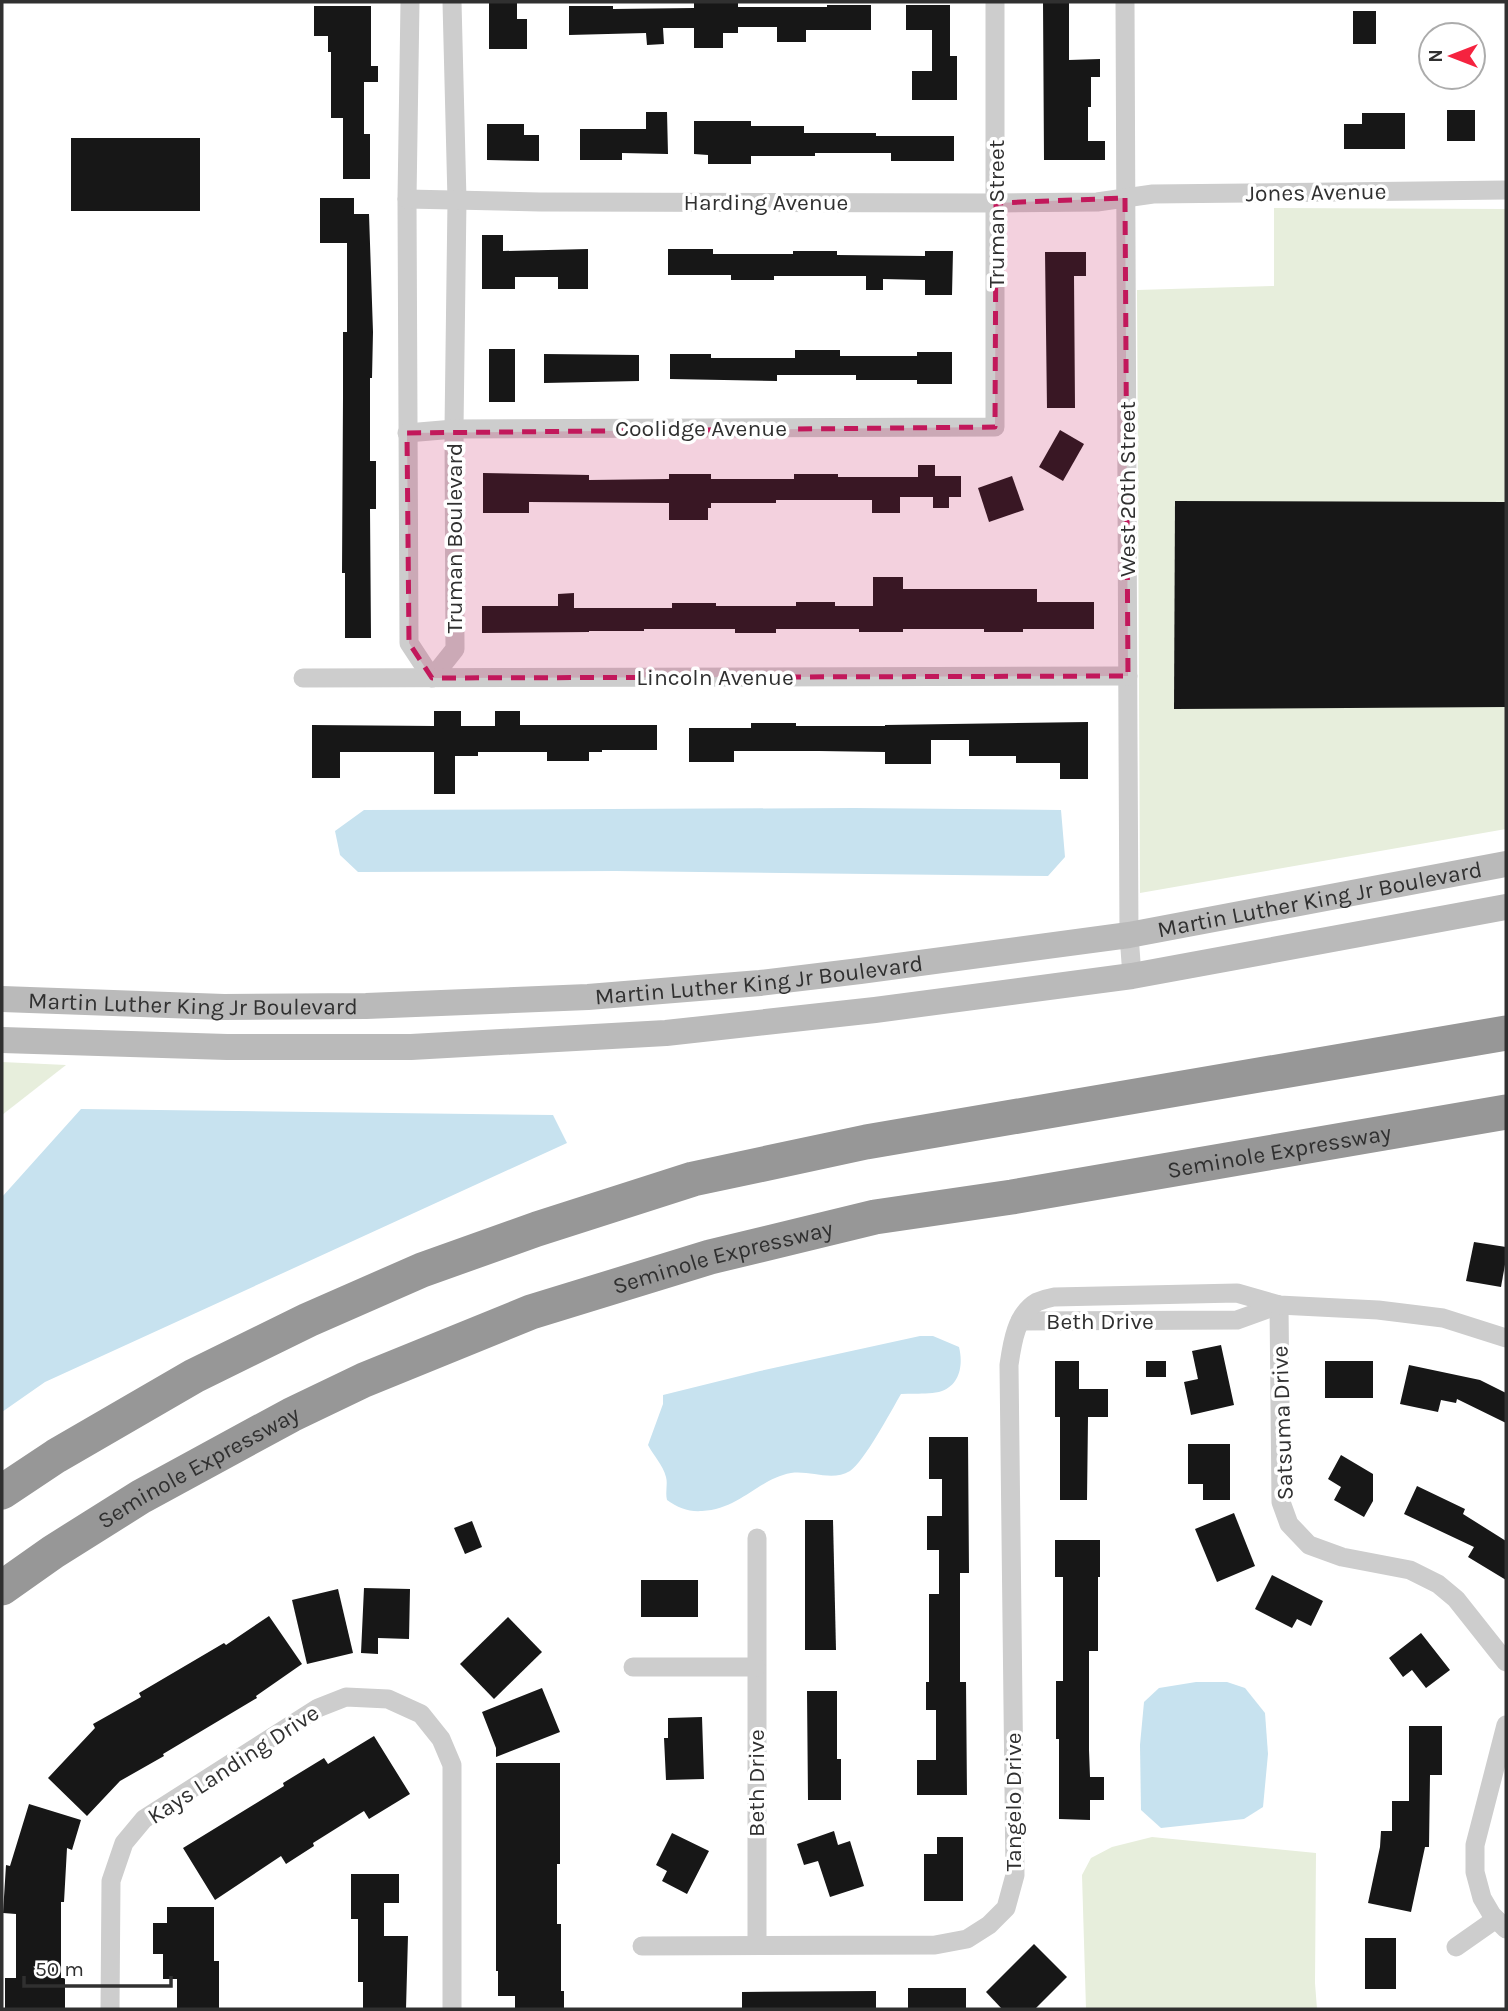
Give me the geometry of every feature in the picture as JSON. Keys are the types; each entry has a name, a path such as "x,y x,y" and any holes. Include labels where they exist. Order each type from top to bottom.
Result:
{"highway":[{"path":"2,1492 56,1456 194,1376 308,1320 422,1270 537,1229 694,1179 866,1142 1506,1033"},
{"name":"Seminole Expressway","path":"2,1588 142,1496 291,1415 363,1380 531,1312 710,1257 875,1217 1012,1197 1506,1112"}],"main road":[{"name":"Martin Luther King Jr Boulevard","path":"2,999 237,1007 366,1006 588,997 760,983 1129,935 1506,864"},
{"name":"Martin Luther King Jr Boulevard","path":"2,1040 214,1047 411,1047 666,1033 875,1010 1132,976 1506,907"}],"street":[{"name":"Truman Boulevard","path":"410,2 407,199 409,643 432,678 455,649 457,201 452,2"},
{"name":"Truman Street","path":"995,2 995,427"},
{"name":"West 20th Street","path":"1125,2 1129,935 1132,976"},
{"name":"Jones Avenue","path":"1125,198 1153,194 1506,190"},
{"name":"Harding Avenue","path":"407,199 996,203 1097,202 1125,198"},
{"name":"Coolidge Avenue","path":"407,433 454,429 995,427"},
{"name":"Lincoln Avenue","path":"303,678 1128,676"},
{"name":"Beth Drive","path":"1020,1321 1035,1303 1054,1297 1237,1293 1279,1305 1378,1310 1443,1318 1506,1338"},
{"name":"Beth Drive","path":"1020,1321 1237,1320 1279,1305"},
{"name":"Satsuma Drive","path":"1279,1305 1281,1502 1289,1524 1309,1545 1342,1556 1410,1570 1438,1584 1456,1599 1506,1662"},
{"name":"Tangelo Drive","path":"642,1946 935,1945 967,1939 989,1925 1006,1908 1015,1875 1009,1365 1013,1336 1020,1321"},
{"name":"Beth Drive","path":"757,1538 757,1945"},
{"path":"633,1667 756,1668"},
{"name":"Kays Landing Drive","path":"110,2009 111,1881 124,1843 144,1819 318,1707 346,1697 388,1699 421,1714 441,1739 452,1765 452,2009"},
{"path":"1456,1947 1501,1924 1482,1898 1475,1872 1475,1844 1506,1725"}],"highlighted area":[{"path":"1125,198 1128,676 432,678 409,643 407,433 995,427 996,203"}],"green space":[{"path":"1274,208 1506,209 1506,829 1140,893 1137,290 1274,286"},
{"path":"2,1062 66,1065 2,1115"},
{"path":"1152,1837 1316,1853 1317,2009 1086,2009 1082,1875 1091,1858 1112,1847"}],"water":[{"path":"364,810 1061,810 1065,857 1048,876 616,871 358,872 340,855 335,831"},
{"path":"81,1109 553,1115 567,1143 45,1382 2,1412 2,1197"},
{"path":"920,1336 933,1336 959,1347 961,1360 957,1378 942,1391 901,1394 870,1447 850,1471 836,1476 791,1473 779,1476 738,1500 715,1509 688,1510 667,1500 665,1473 648,1445 663,1404 663,1395"},
{"path":"1196,1682 1227,1682 1245,1688 1265,1713 1268,1754 1263,1807 1244,1819 1161,1828 1141,1810 1140,1745 1144,1702 1159,1688"}],"building":[{"path":"694,2 738,3 738,7 871,5 871,30 806,30 806,42 777,42 777,27 738,27 738,33 723,33 723,48 694,48 694,28 663,28 664,44 647,45 646,33 569,35 569,6 613,6 613,9 694,8"},
{"path":"1043,2 1069,2 1069,60 1100,59 1100,77 1091,77 1088,141 1105,141 1105,160 1044,160"},
{"path":"489,3 517,3 517,19 527,19 527,49 489,49"},
{"path":"906,5 950,5 950,56 957,56 957,100 912,100 912,71 932,71 932,30 906,30"},
{"path":"314,6 371,6 371,66 378,66 378,82 364,82 364,134 370,134 370,179 343,179 343,118 331,118 331,52 328,52 328,36 314,36"},
{"path":"1353,11 1376,11 1376,44 1353,44"},
{"path":"1447,110 1475,110 1475,141 1447,141"},
{"path":"646,112 667,112 668,154 622,153 622,160 580,160 580,129 646,129"},
{"path":"1362,113 1405,113 1405,149 1344,149 1344,124 1362,124"},
{"path":"694,121 751,121 751,126 804,126 804,133 954,136 954,161 891,161 891,153 815,153 815,156 751,156 751,164 708,164 708,155 694,154"},
{"path":"487,124 524,124 524,135 539,135 539,161 487,160"},
{"path":"71,138 200,138 200,211 71,211"},
{"path":"320,198 354,198 354,214 369,214 373,332 370,461 376,461 376,509 370,509 371,638 345,638 345,573 342,573 343,332 347,332 347,243 320,243"},
{"path":"482,235 503,235 503,251 588,249 588,289 558,289 558,277 515,277 515,289 482,289"},
{"path":"668,249 713,249 713,254 837,251 837,255 925,256 925,251 953,251 952,295 925,295 925,280 883,279 883,290 866,290 866,276 774,276 774,280 731,280 731,275 668,275"},
{"path":"1045,252 1086,252 1086,276 1074,276 1075,408 1047,408"},
{"path":"489,349 515,349 515,402 489,402"},
{"path":"795,350 840,350 840,356 917,356 917,352 952,352 952,384 917,384 917,380 856,380 856,375 777,375 777,381 670,379 670,354 711,354 711,358 795,358"},
{"path":"544,354 639,355 639,381 544,383"},
{"path":"1060,430 1084,444 1063,481 1039,467"},
{"path":"918,465 935,465 935,476 961,476 961,497 949,497 949,508 933,508 933,497 900,497 900,513 872,513 872,500 711,503 708,520 669,520 669,503 529,502 529,513 483,513 483,473 589,475 589,480 669,479 669,474 711,474 711,479 794,479 794,474 918,477"},
{"path":"1012,476 1024,510 989,522 978,488"},
{"path":"1175,501 1506,502 1506,707 1174,709"},
{"path":"873,577 903,577 903,589 1037,589 1037,602 1094,602 1094,629 984,632 984,629 903,629 903,632 859,632 859,629 776,629 776,633 735,633 735,629 644,629 482,633 482,606 558,606 558,594 574,593 574,608 672,608 672,603 796,606 796,602 873,606"},
{"path":"434,711 461,711 461,726 495,726 495,711 520,711 520,725 657,725 657,750 589,752 589,761 547,761 547,752 478,752 478,756 455,756 455,794 434,794 434,752 340,752 340,778 312,778 312,725 434,726"},
{"path":"1088,722 1088,779 1060,779 1060,763 1016,763 1016,756 969,756 969,740 931,740 931,764 885,764 885,752 819,751 734,751 734,762 689,762 689,728 751,728 751,723 885,726"},
{"path":"1474,1242 1506,1247 1501,1287 1466,1281"},
{"path":"1221,1345 1234,1405 1191,1415 1184,1382 1198,1379 1192,1351"},
{"path":"1055,1361 1079,1361 1079,1389 1108,1389 1108,1417 1088,1417 1087,1500 1060,1500 1060,1417 1055,1417"},
{"path":"1146,1361 1166,1361 1166,1377 1146,1377"},
{"path":"1325,1361 1373,1361 1373,1398 1325,1398"},
{"path":"1409,1365 1480,1380 1506,1393 1506,1423 1457,1399 1456,1403 1441,1400 1438,1412 1400,1404"},
{"path":"929,1437 968,1437 969,1573 960,1573 960,1682 966,1682 967,1795 917,1795 917,1760 936,1760 936,1710 926,1710 926,1682 929,1682 929,1594 939,1594 939,1550 927,1550 927,1516 942,1516 942,1479 929,1479"},
{"path":"1188,1444 1230,1444 1230,1500 1203,1500 1203,1484 1188,1484"},
{"path":"1341,1455 1373,1474 1373,1501 1364,1517 1334,1500 1341,1487 1328,1479"},
{"path":"1417,1486 1465,1509 1463,1514 1506,1541 1506,1580 1468,1557 1474,1547 1404,1514"},
{"path":"1234,1513 1255,1566 1217,1582 1195,1529"},
{"path":"805,1520 833,1520 836,1650 805,1650"},
{"path":"472,1521 482,1547 465,1554 454,1528"},
{"path":"1055,1540 1100,1540 1098,1651 1089,1651 1089,1750 1090,1777 1104,1777 1104,1800 1090,1800 1090,1820 1059,1819 1056,1681 1063,1681 1063,1577 1055,1577"},
{"path":"1272,1575 1323,1601 1311,1626 1297,1619 1292,1628 1255,1609"},
{"path":"641,1580 698,1580 698,1617 641,1617"},
{"path":"364,1588 410,1589 409,1639 378,1638 378,1654 361,1653"},
{"path":"338,1589 353,1653 307,1664 292,1600"},
{"path":"269,1616 302,1664 256,1696 257,1698 120,1781 87,1816 48,1778 95,1728 93,1724 141,1697 139,1693 224,1643 226,1645"},
{"path":"508,1617 542,1652 494,1699 460,1664"},
{"path":"1421,1633 1450,1670 1426,1688 1412,1670 1403,1677 1389,1658"},
{"path":"542,1688 560,1732 496,1757 496,1748 482,1712"},
{"path":"807,1691 837,1691 837,1759 841,1759 841,1800 808,1800"},
{"path":"702,1717 704,1779 666,1780 664,1738 668,1738 668,1718"},
{"path":"1409,1726 1442,1726 1442,1775 1430,1775 1429,1847 1425,1847 1411,1912 1368,1903 1381,1831 1392,1831 1392,1801 1409,1801"},
{"path":"374,1736 410,1794 369,1819 364,1811 313,1843 314,1846 286,1864 281,1856 215,1900 183,1848 324,1758 328,1764"},
{"path":"496,1763 560,1763 557,1924 561,1924 561,1991 564,1991 564,2009 515,2009 515,1996 498,1996"},
{"path":"29,1804 81,1820 72,1850 67,1848 64,1902 61,1902 61,1978 65,1978 65,2009 5,2009 5,1978 16,1978 16,1914 3,1913 6,1865 10,1866"},
{"path":"834,1831 838,1845 850,1841 864,1886 830,1897 818,1861 804,1865 797,1844"},
{"path":"672,1833 709,1851 687,1894 662,1881 667,1871 656,1865"},
{"path":"937,1837 963,1837 963,1901 924,1901 924,1854 937,1854"},
{"path":"351,1874 399,1874 399,1903 384,1903 384,1936 408,1936 406,2009 363,2009 363,1982 358,1982 358,1919 351,1919"},
{"path":"167,1907 214,1907 214,1961 219,1961 219,2008 177,2008 177,1979 163,1979 163,1954 153,1954 153,1923 167,1923"},
{"path":"1365,1938 1396,1938 1396,1989 1365,1989"},
{"path":"1034,1944 1067,1977 1035,2009 1002,2009 986,1992"},
{"path":"908,1988 966,1988 966,2009 908,2009"},
{"path":"876,1991 876,2009 742,2009 742,1992"}]}
